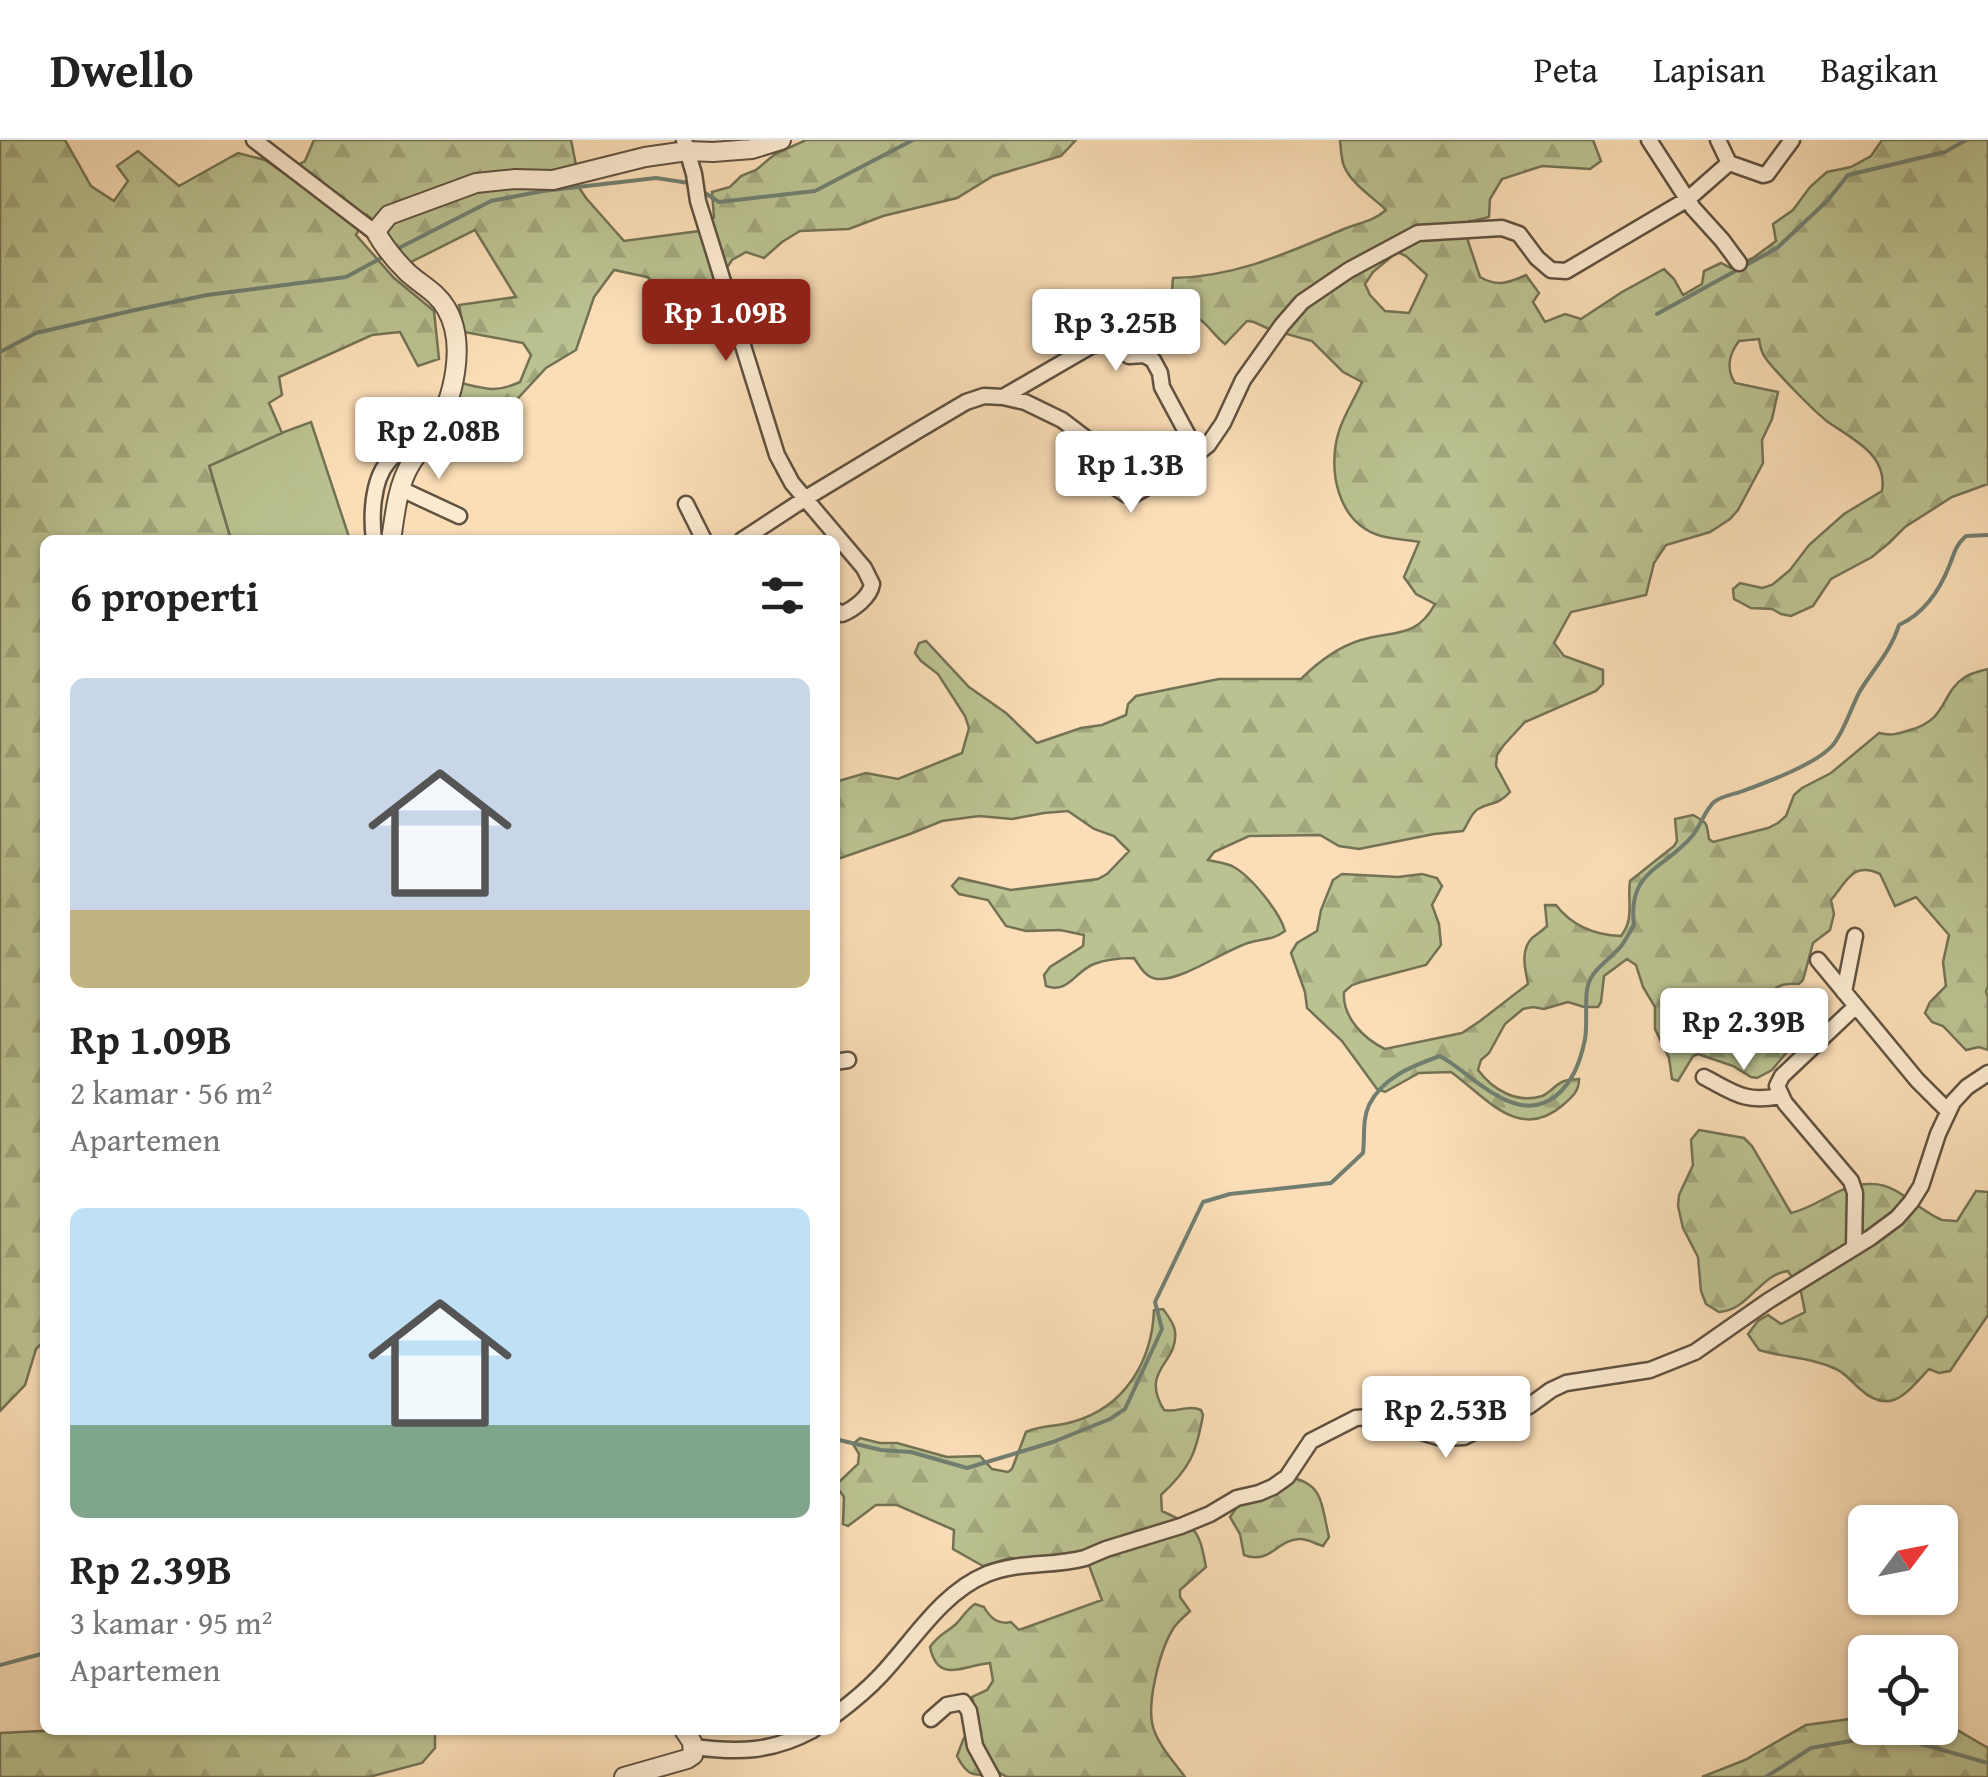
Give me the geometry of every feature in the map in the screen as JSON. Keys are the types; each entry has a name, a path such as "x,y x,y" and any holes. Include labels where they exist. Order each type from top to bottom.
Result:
{"street":[{"path":"254,140 387,247 408,273 440,299 448,312 456,367 435,430 409,465 392,535"},
{"path":"387,247 379,227 389,215 476,183 553,180 685,146 713,152 752,149 781,140"},
{"path":"1649,140 1688,199 1739,263"},
{"path":"1718,140 1729,164 1763,175 1792,140"},
{"path":"685,146 698,202 777,456 792,483 837,535"},
{"path":"750,535 966,402 984,396 1024,402 1062,420 1092,442 1116,488 1135,494 1208,446 1224,424 1243,380 1282,324 1302,302 1349,270 1418,233 1502,228 1519,234 1551,270 1566,272 1688,199 1729,164"},
{"path":"1004,397 1091,346 1112,342 1128,356 1153,360 1162,387 1198,454"},
{"path":"373,535 375,496 385,466 435,430"},
{"path":"401,489 459,516"},
{"path":"686,504 702,535"},
{"path":"840,539 872,584 868,594 851,610 840,613"},
{"path":"1844,992 1855,936"},
{"path":"1818,960 1916,1080 1948,1111"},
{"path":"1854,1248 1855,1193 1851,1181 1777,1086 1782,1076 1855,1006"},
{"path":"840,1711 882,1674 914,1634 958,1592 988,1574 1025,1564 1085,1558 1210,1514 1237,1498 1280,1482 1311,1441 1356,1418 1378,1418 1442,1438 1464,1438 1530,1406 1566,1383 1650,1370 1704,1346 1888,1225 1911,1202 1920,1186 1948,1111 1962,1091 1988,1073"},
{"path":"1704,1077 1756,1100 1781,1096"},
{"path":"931,1719 946,1706 963,1702 975,1746 992,1777"},
{"path":"690,1744 731,1751 770,1748 803,1735"},
{"path":"624,1777 687,1759 690,1744"},
{"path":"690,1744 699,1777"}],"green space":[{"path":"0,140 65,140 91,186 114,201 128,181 117,166 138,151 179,186 238,153 265,160 284,173 305,161 314,140 571,140 576,183 624,241 699,231 714,217 712,192 730,187 775,154 806,140 1076,140 1061,156 993,176 957,198 883,216 849,229 800,231 764,258 746,252 732,260 718,281 728,311 692,315 647,277 614,270 594,297 576,350 546,368 510,407 514,457 490,455 451,426 461,383 491,389 520,382 531,355 523,343 464,332 459,305 516,297 475,230 409,263 386,232 367,215 356,235 394,278 434,311 439,359 418,366 400,332 372,335 279,377 282,395 269,403 282,433 209,466 230,535 40,535 40,1345 25,1385 0,1411"},
{"path":"1340,140 1593,140 1601,161 1590,169 1542,166 1502,179 1490,199 1489,217 1468,222 1468,241 1480,277 1503,283 1526,275 1539,293 1533,302 1545,322 1565,314 1581,319 1664,269 1683,295 1702,284 1704,271 1721,263 1731,268 1753,258 1776,241 1773,224 1793,210 1810,187 1827,172 1851,167 1871,156 1882,140 1988,140 1988,484 1952,497 1905,527 1872,557 1831,579 1813,606 1791,616 1772,609 1751,608 1734,599 1733,589 1740,583 1762,588 1772,585 1844,514 1882,491 1880,468 1867,450 1822,417 1794,390 1763,354 1759,339 1739,341 1730,362 1735,383 1778,392 1762,440 1763,463 1730,519 1710,532 1666,545 1654,563 1646,595 1571,612 1554,643 1564,656 1603,670 1603,684 1596,691 1525,722 1503,746 1496,766 1510,792 1505,797 1476,811 1463,831 1359,849 1339,846 1320,835 1249,836 1214,852 1208,860 1232,866 1247,877 1271,904 1285,931 1167,978 1150,977 1134,958 1124,958 1087,967 1061,987 1046,986 1044,975 1083,946 1084,935 1006,926 988,900 959,894 952,886 959,878 1011,890 1098,879 1129,851 1114,836 1094,829 1068,811 1012,819 979,816 942,821 840,858 840,781 866,773 898,779 962,753 969,728 938,674 915,653 919,643 926,641 969,687 1006,713 1037,743 1126,715 1128,704 1136,696 1219,679 1301,679 1344,647 1412,628 1428,615 1435,604 1416,594 1404,577 1419,542 1381,536 1366,529 1345,507 1339,493 1334,462 1336,446 1341,425 1362,382 1343,372 1312,341 1254,322 1247,321 1225,344 1201,320 1180,314 1173,302 1173,278 1218,273 1261,262 1386,210 1357,185 1342,160","holes":["1397,252 1427,275 1409,313 1385,311 1365,284"]},
{"path":"311,422 348,535 230,535 209,465"},
{"path":"1988,669 1988,1050 1966,1050 1925,1013 1946,986 1943,962 1949,935 1916,897 1895,906 1880,874 1863,870 1851,875 1831,900 1834,914 1830,930 1813,943 1803,980 1773,991 1768,1028 1787,1052 1772,1070 1757,1078 1698,1054 1678,1081 1672,1079 1669,1058 1655,1029 1655,1007 1636,965 1627,959 1604,976 1598,1007 1568,1002 1544,1009 1523,1009 1505,1024 1481,1060 1478,1070 1484,1077 1515,1097 1542,1096 1564,1081 1579,1079 1576,1091 1563,1105 1547,1116 1532,1119 1504,1112 1451,1072 1419,1073 1385,1092 1377,1089 1342,1041 1307,1008 1291,953 1297,943 1317,931 1333,880 1342,874 1422,874 1437,878 1442,886 1432,905 1441,945 1426,965 1361,982 1344,992 1347,1010 1356,1026 1385,1049 1462,1033 1528,984 1525,954 1528,943 1547,926 1545,905 1556,905 1584,928 1621,936 1629,916 1630,881 1674,846 1675,819 1693,815 1698,818 1706,824 1713,842 1768,828 1786,816 1794,795 1802,788 1831,773 1879,733 1898,733 1923,725 1938,713 1957,683"},
{"path":"1699,1130 1744,1138 1791,1213 1850,1187 1872,1184 1891,1188 1942,1220 1957,1221 1976,1191 1988,1192 1988,1315 1950,1371 1939,1373 1929,1369 1898,1398 1881,1401 1836,1369 1759,1350 1748,1334 1758,1321 1768,1315 1781,1324 1805,1312 1801,1292 1788,1271 1769,1279 1729,1310 1719,1312 1706,1304 1698,1257 1683,1228 1678,1206 1693,1165 1691,1140"},
{"path":"1163,1309 1175,1331 1175,1342 1158,1376 1157,1396 1164,1410 1196,1408 1203,1415 1190,1460 1161,1495 1162,1511 1189,1526 1198,1537 1206,1567 1180,1590 1180,1597 1190,1611 1168,1638 1151,1707 1154,1730 1185,1777 973,1774 957,1756 976,1718 972,1697 987,1690 993,1681 990,1663 946,1669 939,1666 930,1647 975,1604 984,1607 995,1620 1011,1622 1019,1630 1102,1600 1084,1552 1046,1560 1010,1558 983,1566 953,1549 954,1530 897,1505 876,1505 848,1526 843,1524 840,1481 858,1464 859,1454 853,1444 860,1438 897,1443 947,1457 980,1456 992,1469 1008,1472 1026,1432 1090,1415 1120,1394 1141,1365 1154,1310"},
{"path":"1279,1475 1305,1482 1318,1494 1329,1537 1323,1546 1299,1539 1267,1555 1244,1555 1240,1534 1230,1517 1249,1490"},
{"path":"1848,1719 1848,1745 1958,1745 1958,1731 1988,1748 1988,1777 1702,1777 1745,1760 1806,1725"},
{"path":"0,1733 435,1735 435,1748 422,1763 369,1777 0,1777"}],"waterway":[{"path":"702,191 719,202 815,191 913,140"},
{"path":"1657,314 1777,248 1827,201 1848,175 1945,152 1966,140"},
{"path":"393,251 491,201 656,178 689,183"},
{"path":"0,352 36,333 135,310 207,295 346,277 385,256"},
{"path":"840,1440 911,1452 967,1468 1053,1442 1110,1419 1125,1409 1162,1329 1155,1302 1203,1202 1230,1194 1331,1183 1363,1153 1367,1111 1375,1095 1390,1080 1440,1056 1489,1091 1514,1103 1530,1106 1556,1096 1581,1056 1590,979 1622,945 1634,925 1633,906 1642,881 1693,835 1714,802 1790,772 1825,753 1840,734 1899,625 1930,600 1960,542 1966,536 1988,535"},
{"path":"0,1665 40,1654"},
{"path":"1766,1777 1811,1748 1879,1736 1988,1763"}]}
